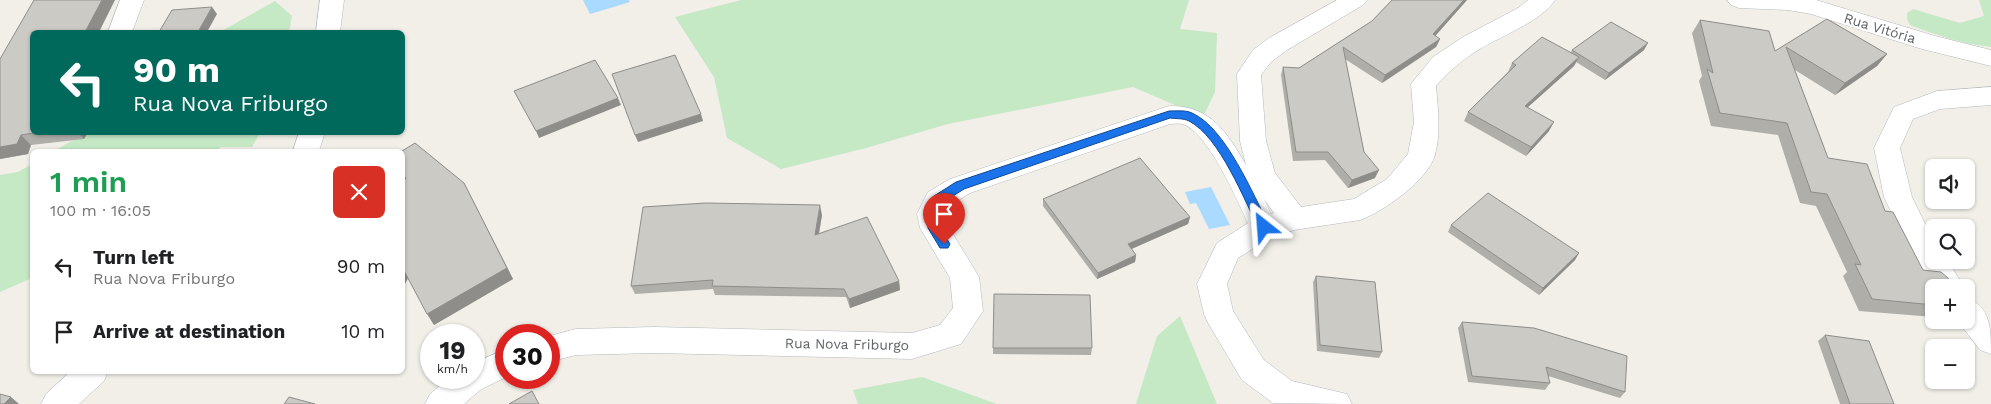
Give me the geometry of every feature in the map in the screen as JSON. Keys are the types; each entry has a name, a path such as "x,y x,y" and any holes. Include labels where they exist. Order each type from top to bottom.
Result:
{"street":[{"path":"121,30 132,0"},
{"path":"328,30 332,0"},
{"path":"1294,219 1262,176 1253,141 1248,74 1262,56 1278,44 1355,0"},
{"path":"1336,404 1284,393 1253,370 1219,314 1212,284 1227,251 1264,227 1294,219 1360,209 1397,186 1420,157 1427,122 1423,84 1442,63 1472,43 1526,13 1543,0"},
{"name":"Rua Vitória","path":"1739,0 1788,2 1814,7 1931,43 1991,58"},
{"path":"1945,279 1921,246 1898,197 1887,148 1903,113 1937,100 1991,96"},
{"name":"Rua Nova Friburgo","path":"560,346 576,342 654,340 912,346 950,335 968,312 964,277 934,228 931,214 938,200 960,186 1169,115 1189,116 1202,124 1225,152 1264,227"},
{"path":"307,149 311,135"},
{"path":"1975,321 1991,341"},
{"path":"441,404 470,380 495,368"},
{"path":"58,404 90,374"}],"green space":[{"path":"741,0 1189,0 1180,29 1217,33 1215,92 1203,117 1133,87 948,124 866,148 781,169 727,138 714,77 675,17"},
{"path":"1979,0 1991,0 1991,47 1940,36 1910,25 1907,19 1907,13 1913,9 1960,23 1984,16"},
{"path":"275,1 292,16 289,30 224,30"},
{"path":"82,135 259,135 252,147 221,147 218,149 58,149"},
{"path":"30,165 30,279 0,292 0,175 18,172"},
{"path":"1180,316 1217,404 1136,404 1157,336"},
{"path":"922,377 997,404 858,404 853,390"}],"water":[{"path":"583,0 629,0 630,2 590,14"},
{"path":"1211,187 1230,225 1209,229 1196,203 1190,204 1185,192"}],"building":[{"path":"34,0 102,0 86,30 30,30 30,134 21,135 17,144 0,147 0,59"},
{"path":"1392,0 1464,0 1433,34 1440,39 1385,75 1343,47 1364,152 1379,170 1352,180 1328,152 1296,152 1283,67 1299,68 1372,21"},
{"path":"212,7 199,30 160,30 172,10"},
{"path":"1827,19 1887,54 1845,83 1786,47 1828,158 1867,164 1885,211 1893,212 1923,270 1941,272 1948,278 1925,279 1925,304 1872,299 1855,264 1861,265 1827,194 1811,192 1787,123 1720,113 1707,69 1713,73 1700,20 1769,31 1775,51"},
{"path":"1611,22 1648,43 1609,73 1572,50"},
{"path":"1542,37 1579,57 1525,106 1554,122 1531,147 1468,112 1516,65 1512,63"},
{"path":"675,55 701,114 635,135 612,74"},
{"path":"595,60 618,98 536,131 514,91"},
{"path":"415,143 464,183 507,268 427,314 405,273 405,149"},
{"path":"1140,158 1190,217 1128,244 1136,255 1098,273 1043,199"},
{"path":"1488,193 1579,253 1543,288 1451,225"},
{"path":"706,203 820,205 815,235 867,217 899,281 849,299 844,289 712,286 713,280 631,286 643,207"},
{"path":"1316,276 1375,282 1382,352 1320,345"},
{"path":"994,294 1090,295 1092,348 993,348"},
{"path":"1462,322 1534,328 1627,356 1625,392 1546,367 1550,383 1472,376"},
{"path":"1825,335 1869,341 1894,404 1850,404"},
{"path":"532,391 539,404 509,404"},
{"path":"0,394 11,397 4,404 0,404"},
{"path":"289,397 315,404 284,404"}],"route":[{"path":"944,244 934,228 931,214 938,200 960,186 1169,115 1189,116 1202,124 1225,152 1264,227"}]}
